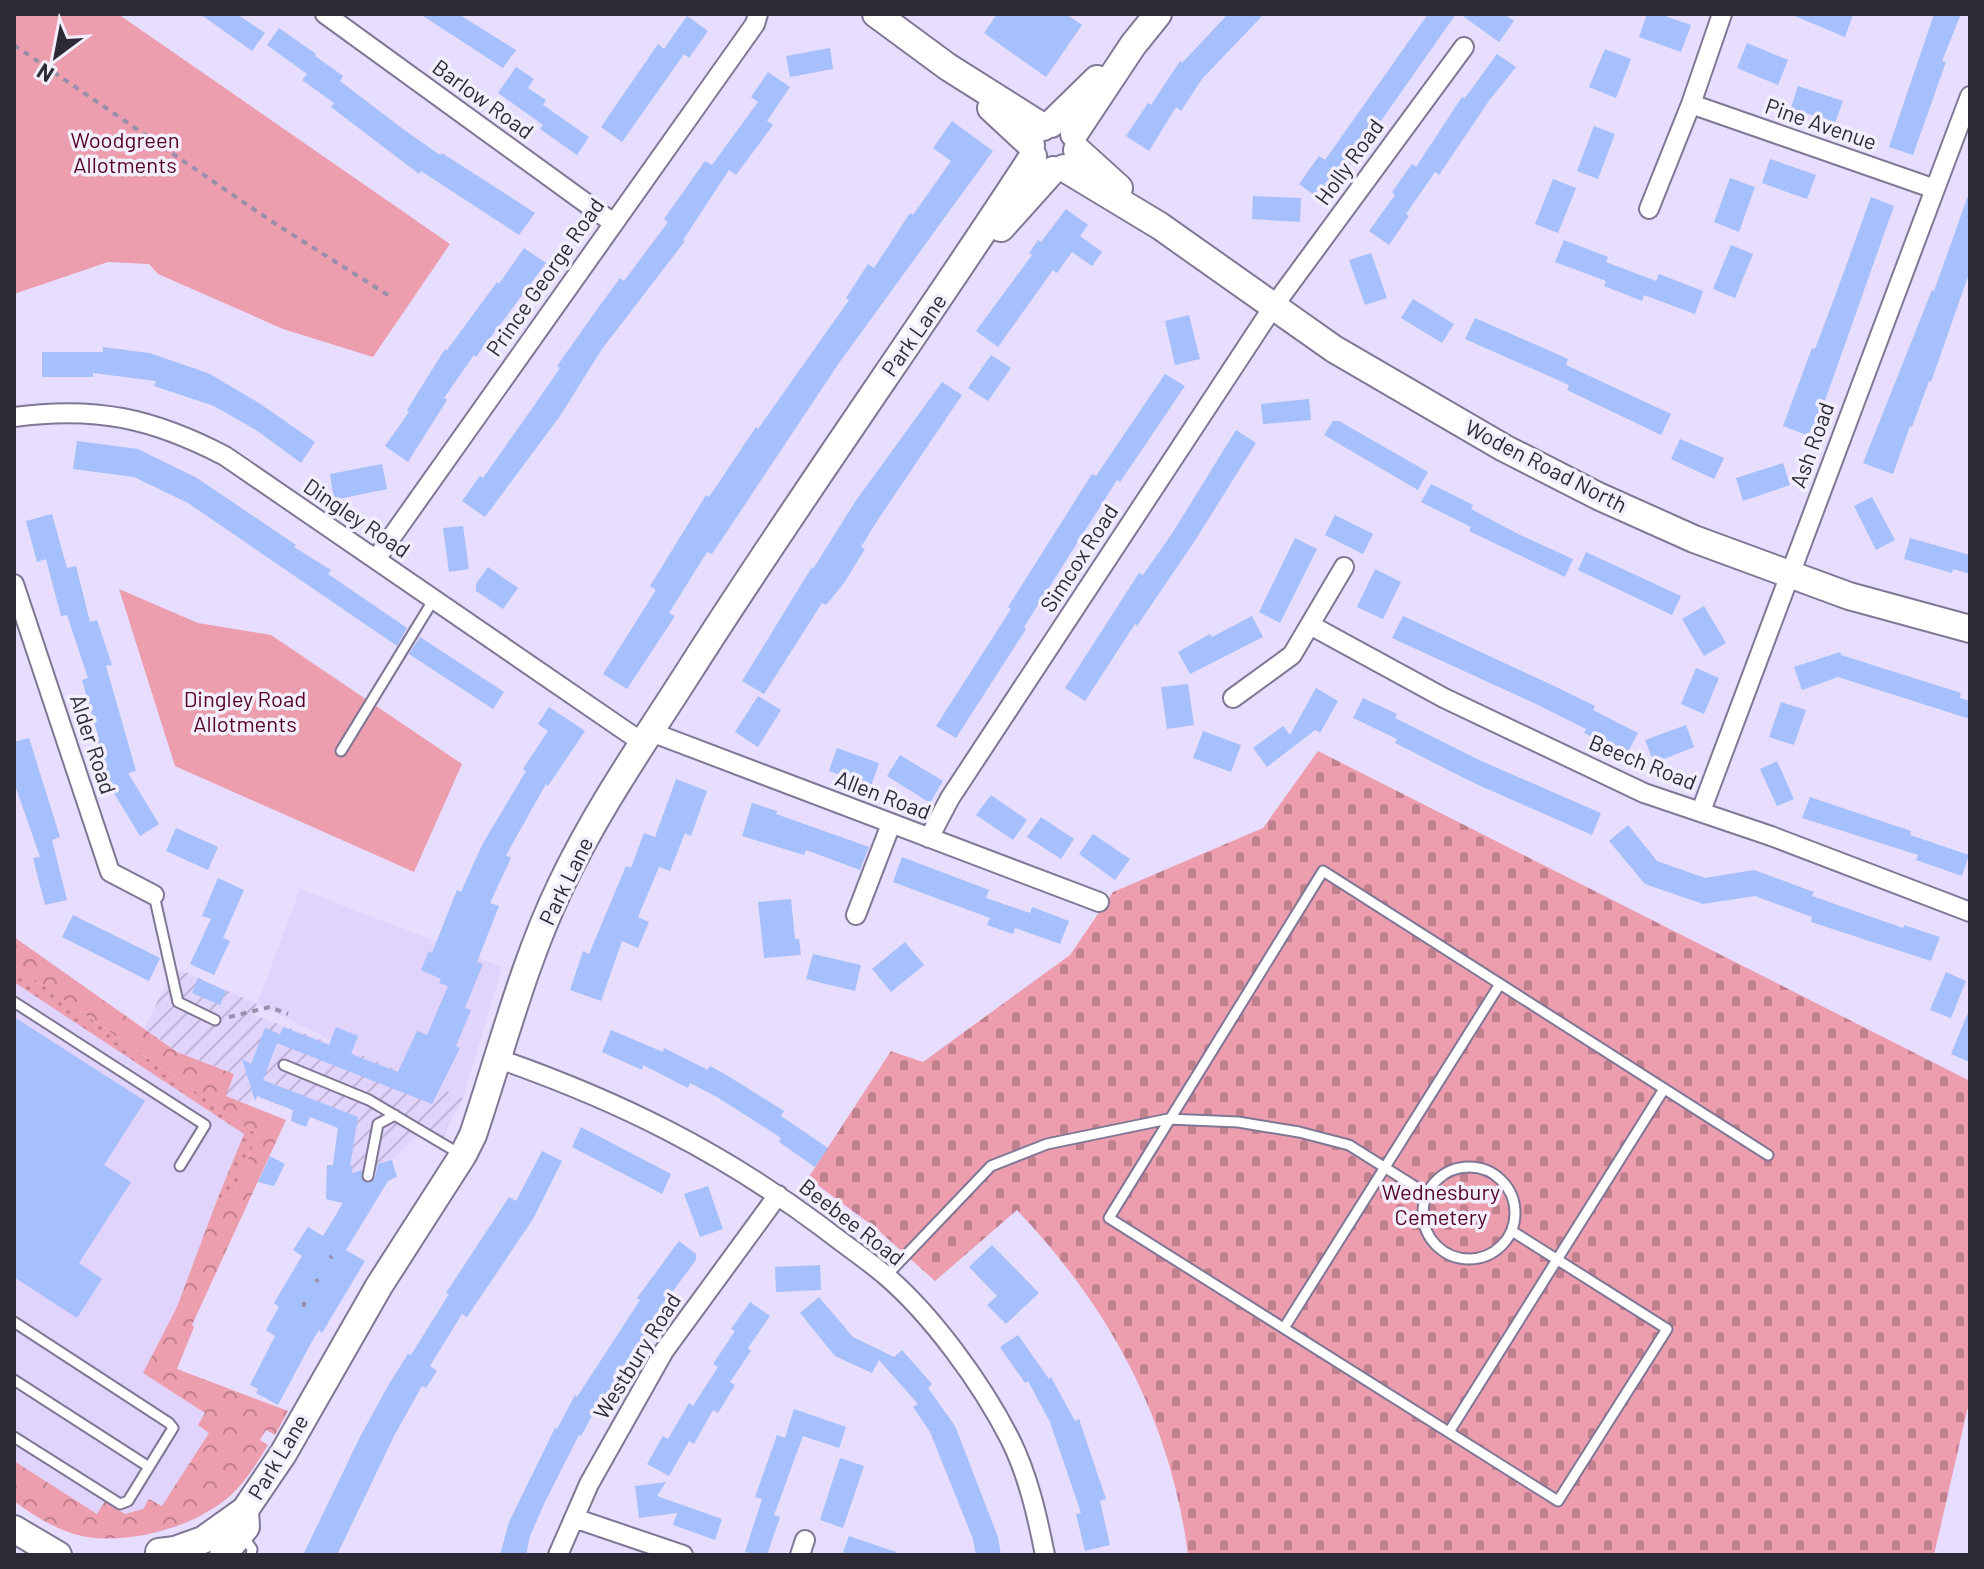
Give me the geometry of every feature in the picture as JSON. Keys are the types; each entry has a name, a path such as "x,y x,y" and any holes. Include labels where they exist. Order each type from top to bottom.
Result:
{"main road":[{"name":"Park Lane","path":"223,1555 246,1533 283,1454 372,1298 463,1155 473,1135 540,933 561,884 647,738 766,549 950,284 1158,14"},
{"name":"Woden Road North","path":"876,17 948,67 1160,226 1334,349 1504,448 1598,496 1694,539 1849,596 1970,629"},
{"path":"14,1529 59,1555"},
{"name":"Park Lane","path":"153,1554 203,1540 246,1533"}],"street":[{"name":"Barlow Road","path":"325,14 612,222"},
{"path":"1649,209 1691,104 1722,14"},
{"name":"Prince George Road","path":"376,559 760,17"},
{"name":"Holly Road","path":"1273,307 1464,47"},
{"name":"Ash Road","path":"1701,811 1970,96"},
{"name":"Pine Avenue","path":"1691,104 1935,189"},
{"name":"Simcox Road","path":"929,838 950,798 1273,307"},
{"name":"Dingley Road","path":"14,417 82,412 126,418 163,428 225,456 434,599 647,738"},
{"path":"1233,698 1292,655 1312,626 1344,567"},
{"name":"Alder Road","path":"14,584 110,872 154,895"},
{"name":"Beech Road","path":"1312,626 1473,712 1644,793 1701,811 1970,912"},
{"name":"Allen Road","path":"647,738 1099,902"},
{"path":"856,915 891,824"},
{"name":"Beebee Road","path":"499,1059 594,1095 663,1126 725,1160 778,1195 886,1276 967,1367 1010,1440 1035,1505 1045,1555"},
{"name":"Westbury Road","path":"558,1555 589,1484 664,1351 778,1195"},
{"path":"574,1518 683,1555"}],"lane":[{"path":"341,751 434,599"},
{"path":"1512,1231 1667,1329 1558,1501 1109,1218 1323,871 1768,1155"},
{"path":"154,895 178,1002 215,1020"},
{"path":"1284,1328 1500,984"},
{"path":"14,1002 205,1125 180,1166"},
{"path":"284,1065 369,1100 463,1155"},
{"path":"1449,1432 1664,1089"},
{"path":"368,1176 378,1124 395,1115"},
{"path":"886,1276 991,1166 1047,1144 1099,1131 1171,1119 1238,1122 1299,1132 1349,1145 1427,1194"},
{"path":"1482,1168 1507,1186 1514,1200 1516,1216 1512,1231 1504,1245 1491,1255 1460,1259 1445,1253 1433,1243 1426,1231 1423,1216 1427,1194 1440,1177 1453,1169 1482,1168"},
{"path":"14,1322 171,1425 172,1432 128,1501 120,1504 14,1437"},
{"path":"14,1380 149,1467"}],"path":[{"path":"14,45 271,221 391,297"},
{"path":"215,1020 270,1007 288,1014"}],"shaded area":[{"path":"300,889 502,967 463,1098 368,1058 257,1004"},
{"path":"14,965 258,1135 233,1194 217,1200 177,1307 143,1373 206,1414 209,1433 180,1478 219,1505 189,1522 157,1533 84,1536 51,1525 14,1501"},
{"path":"173,971 185,972 257,1004 254,1015 352,1051 463,1098 443,1137 424,1125 392,1160 381,1163 384,1175 375,1178 377,1187 352,1184 352,1166 333,1165 338,1127 253,1095 248,1105 225,1096 234,1074 177,1052 144,1028"}],"green space":[{"name":"Woodgreen Allotments","path":"14,14 118,14 450,244 373,357 283,329 158,274 149,264 108,262 14,294"},
{"name":"Dingley Road Allotments","path":"119,589 198,623 271,635 462,764 414,872 175,766"},
{"name":"Wednesbury Cemetery","path":"1318,751 1970,1081 1970,1398 1934,1555 1188,1555 1180,1505 1167,1458 1151,1412 1131,1369 1081,1286 1017,1210 935,1281 877,1229 808,1178 891,1051 923,1062 1070,955 1113,892 1263,828"},
{"path":"14,937 177,1052 234,1074 226,1096 286,1120 192,1325 194,1327 177,1369 288,1411 275,1435 266,1430 260,1440 268,1445 231,1495 216,1507 178,1526 135,1537 93,1538 74,1534 35,1516 14,1501 14,1461 97,1514 105,1501 125,1514 143,1509 149,1499 162,1506 209,1433 198,1425 205,1413 143,1373 177,1307 217,1200 233,1194 258,1135 14,965"},
{"path":"14,965 258,1135 233,1194 217,1200 244,1134 14,982"}],"building":[{"path":"200,14 237,14 265,33 252,51"},
{"path":"420,14 458,14 516,50 503,68"},
{"path":"997,14 1066,14 1082,25 1046,77 984,33"},
{"path":"1228,14 1264,14 1202,79 1181,111 1176,107 1149,151 1126,136 1180,61 1182,63"},
{"path":"1428,14 1456,14 1350,165 1345,161 1318,198 1299,184 1319,156 1325,160"},
{"path":"1460,14 1504,14 1514,21 1499,42"},
{"path":"1647,14 1659,14 1691,25 1681,52 1639,37"},
{"path":"1790,14 1853,14 1845,37"},
{"path":"1934,14 1961,14 1942,61 1946,62 1913,155 1889,147"},
{"path":"687,16 708,31 689,58 684,54 622,142 601,127 658,44 664,49"},
{"path":"279,28 316,54 343,76 340,81 403,129 535,213 519,235 421,171 419,174 331,107 334,103 302,80 307,74 267,45"},
{"path":"1747,43 1788,60 1778,85 1737,68"},
{"path":"830,48 833,69 790,77 786,56"},
{"path":"1605,49 1631,59 1616,98 1589,87"},
{"path":"1497,54 1516,67 1488,102 1439,175 1435,172 1389,245 1369,231 1395,195 1392,192 1412,164 1416,167 1462,97 1465,98"},
{"path":"516,67 534,79 528,88 546,100 543,105 589,137 577,155 540,129 543,125 498,93"},
{"path":"768,72 790,87 767,121 773,125 736,175 729,170 685,241 602,349 560,416 485,517 462,501 480,476 483,478 620,278 624,281 668,222 664,219 705,161 712,165 758,102 751,97"},
{"path":"1798,86 1843,101 1835,123 1791,108"},
{"path":"952,121 993,151 839,363 712,554 707,552 669,613 675,616 627,689 603,674 656,590 650,586 706,495 709,497 849,300 846,298 868,264 874,268 910,213 913,215 951,161 933,148"},
{"path":"1594,126 1615,134 1598,179 1577,171"},
{"path":"1770,159 1816,175 1807,199 1762,183"},
{"path":"1730,178 1755,187 1739,232 1714,222"},
{"path":"1553,179 1576,188 1558,233 1535,224"},
{"path":"1253,196 1301,198 1300,222 1252,219"},
{"path":"1968,196 1970,271 1931,382 1910,426 1893,474 1863,463 1934,291"},
{"path":"1871,197 1894,206 1812,437 1783,426"},
{"path":"1066,209 1088,225 1080,236 1102,252 1092,266 1072,252 1057,273 1053,270 998,347 976,331 1032,255 1029,253 1038,240 1041,242"},
{"path":"1564,240 1608,257 1606,262 1656,281 1659,274 1703,291 1695,314 1644,295 1642,301 1604,286 1606,281 1555,262"},
{"path":"1731,245 1753,254 1735,298 1713,289"},
{"path":"524,248 546,263 444,398 447,400 408,462 385,446 409,412 407,410 445,349 497,282 499,284"},
{"path":"1371,253 1387,298 1365,305 1349,260"},
{"path":"1413,299 1454,324 1442,343 1401,318"},
{"path":"1189,315 1200,359 1175,365 1165,321"},
{"path":"1475,318 1568,359 1566,365 1671,414 1661,435 1567,390 1569,385 1465,339"},
{"path":"103,347 149,353 208,373 259,403 315,442 301,463 256,430 214,406 154,386 156,381 93,373 93,377 42,377 42,352 103,352"},
{"path":"991,355 1011,368 988,401 968,388"},
{"path":"1165,374 1185,386 1120,482 1117,480 956,738 936,726 1092,474 1096,476"},
{"path":"942,382 962,395 877,521 861,547 865,549 844,583 826,605 822,603 764,694 742,681 855,502"},
{"path":"1309,399 1311,420 1263,424 1261,404"},
{"path":"1333,421 1339,421 1428,472 1418,490 1324,435"},
{"path":"1236,430 1256,443 1196,539 1085,701 1065,688 1139,573 1143,575 1173,532"},
{"path":"1680,439 1724,458 1714,479 1671,459"},
{"path":"77,441 138,449 197,478 331,570 328,574 407,628 397,646 188,503 134,477 73,469"},
{"path":"1783,463 1790,485 1743,501 1736,478"},
{"path":"382,464 387,489 334,500 330,474"},
{"path":"1431,484 1473,505 1471,509 1520,535 1573,559 1565,577 1469,531 1471,527 1421,502"},
{"path":"1872,497 1895,540 1876,550 1854,506"},
{"path":"52,514 67,568 76,566 90,622 97,620 112,665 106,666 136,771 128,773 159,824 140,836 109,785 82,680 88,678 67,615 61,616 46,559 37,562 26,521"},
{"path":"1335,515 1373,534 1363,554 1325,535"},
{"path":"463,526 469,569 449,572 443,528"},
{"path":"1295,538 1317,549 1280,623 1259,612"},
{"path":"1910,538 1970,555 1970,574 1953,569 1952,573 1904,559"},
{"path":"1586,552 1681,596 1672,615 1578,570"},
{"path":"488,567 518,588 503,609 476,591 476,584"},
{"path":"1375,569 1401,582 1383,619 1357,607"},
{"path":"1704,606 1726,643 1704,656 1682,619"},
{"path":"1252,616 1263,637 1190,674 1178,652"},
{"path":"1403,616 1595,706 1593,710 1638,733 1627,754 1536,704 1392,638"},
{"path":"420,637 504,692 493,709 409,654"},
{"path":"1840,652 1841,655 1961,693 1960,698 1970,701 1970,719 1838,677 1802,690 1794,667"},
{"path":"1696,668 1719,678 1704,714 1681,704"},
{"path":"1188,684 1194,725 1167,729 1161,687"},
{"path":"1316,688 1338,701 1320,733 1315,730 1267,767 1253,748 1283,726 1290,735"},
{"path":"758,696 781,710 758,747 735,732"},
{"path":"1363,698 1397,714 1395,718 1479,760 1601,813 1592,835 1474,783 1353,718"},
{"path":"1781,702 1806,710 1794,745 1769,737"},
{"path":"549,707 585,731 548,786 546,784 506,855 511,858 490,903 499,906 477,962 483,964 465,1008 471,1010 456,1046 460,1048 432,1104 277,1043 263,1080 358,1117 350,1166 352,1173 362,1170 361,1179 370,1183 375,1178 378,1164 392,1160 397,1177 388,1181 346,1250 365,1261 322,1333 319,1330 278,1405 256,1393 258,1389 250,1385 275,1336 266,1330 279,1307 274,1303 302,1256 293,1250 308,1227 323,1236 343,1203 326,1199 327,1165 333,1165 338,1128 310,1117 306,1127 291,1121 293,1110 257,1096 255,1101 242,1059 251,1064 265,1028 280,1034 277,1042 283,1027 329,1045 336,1027 358,1036 351,1054 398,1072 417,1031 427,1035 448,986 439,983 441,979 421,970 429,951 432,953 457,890 461,892 482,845 526,771 523,769 548,731 538,724"},
{"path":"1686,725 1694,747 1654,763 1645,740"},
{"path":"1203,731 1241,745 1231,772 1193,758"},
{"path":"29,738 60,837 52,840 67,900 45,905 33,858 40,857 14,782 14,742"},
{"path":"837,748 879,763 871,786 829,771"},
{"path":"900,755 943,781 930,803 887,776"},
{"path":"1777,761 1794,799 1777,806 1760,769"},
{"path":"676,779 707,791 691,836 685,833 670,871 659,867 638,917 649,922 638,948 622,941 601,1001 570,990 583,951 589,954 626,866 631,868 644,833 655,837"},
{"path":"991,795 1027,820 1013,840 976,815"},
{"path":"1810,797 1911,831 1910,835 1969,855 1962,876 1916,860 1918,855 1802,818"},
{"path":"752,803 869,847 860,870 806,850 804,855 742,836"},
{"path":"1041,817 1074,839 1061,859 1027,837"},
{"path":"1628,825 1657,861 1705,878 1754,870 1814,892 1812,896 1903,928 1904,925 1940,937 1931,961 1811,922 1812,917 1755,896 1703,904 1645,884 1609,841"},
{"path":"176,828 218,847 208,870 166,851"},
{"path":"1093,834 1130,859 1115,880 1079,854"},
{"path":"902,857 989,890 986,898 1030,913 1032,907 1069,921 1060,944 1015,928 1013,934 987,925 990,918 893,882"},
{"path":"218,878 244,890 223,938 230,941 214,975 190,964 211,919 202,916"},
{"path":"791,899 795,939 799,939 801,955 764,958 758,902"},
{"path":"73,915 160,958 149,981 62,937"},
{"path":"905,942 924,965 891,992 872,969"},
{"path":"813,954 861,965 855,991 806,979"},
{"path":"1946,972 1966,981 1951,1018 1930,1010"},
{"path":"198,978 226,991 220,1005 192,993"},
{"path":"1970,1008 1970,1062 1951,1054"},
{"path":"14,1017 145,1101 104,1165 131,1182 79,1263 102,1279 77,1318 14,1277"},
{"path":"611,1030 663,1052 664,1048 708,1070 710,1066 784,1111 781,1116 828,1148 815,1167 779,1142 781,1138 717,1097 690,1083 688,1088 643,1065 642,1070 602,1052"},
{"path":"581,1127 671,1174 662,1194 572,1147"},
{"path":"542,1151 562,1161 533,1219 467,1317 462,1314 430,1366 437,1371 426,1388 422,1386 394,1436 337,1555 303,1555 389,1384 408,1354 411,1355 449,1294 446,1293 509,1197 516,1201"},
{"path":"270,1156 285,1164 274,1186 258,1182"},
{"path":"708,1186 723,1229 700,1237 684,1194"},
{"path":"679,1241 696,1254 696,1260 653,1318 656,1320 648,1333 579,1435 545,1502 530,1536 526,1555 500,1555 509,1522 555,1428 640,1300 637,1298"},
{"path":"992,1245 1039,1293 1006,1324 987,1305 997,1296 969,1267"},
{"path":"820,1265 821,1290 776,1292 775,1267"},
{"path":"819,1297 853,1337 894,1357 902,1350 932,1384 928,1388 955,1426 998,1537 1001,1555 976,1555 973,1539 930,1432 913,1407 918,1404 879,1360 872,1373 835,1356 800,1313"},
{"path":"750,1302 770,1316 748,1348 751,1351 730,1382 735,1385 718,1413 713,1410 694,1444 689,1441 669,1476 647,1464 663,1436 668,1439 689,1403 693,1406 718,1367 713,1364 735,1331 731,1329"},
{"path":"1018,1335 1049,1379 1051,1377 1075,1421 1079,1419 1106,1499 1100,1501 1110,1545 1085,1551 1076,1514 1081,1513 1050,1422 1028,1381 1025,1383 1000,1347"},
{"path":"794,1409 846,1427 839,1448 803,1436 774,1515 780,1517 767,1555 754,1555 745,1552 762,1499 755,1497 777,1435 785,1438"},
{"path":"840,1458 864,1466 843,1528 820,1520"},
{"path":"666,1482 657,1496 722,1519 715,1540 673,1525 677,1513 639,1518 635,1486"},
{"path":"849,1536 896,1552 895,1555 842,1555"}]}
